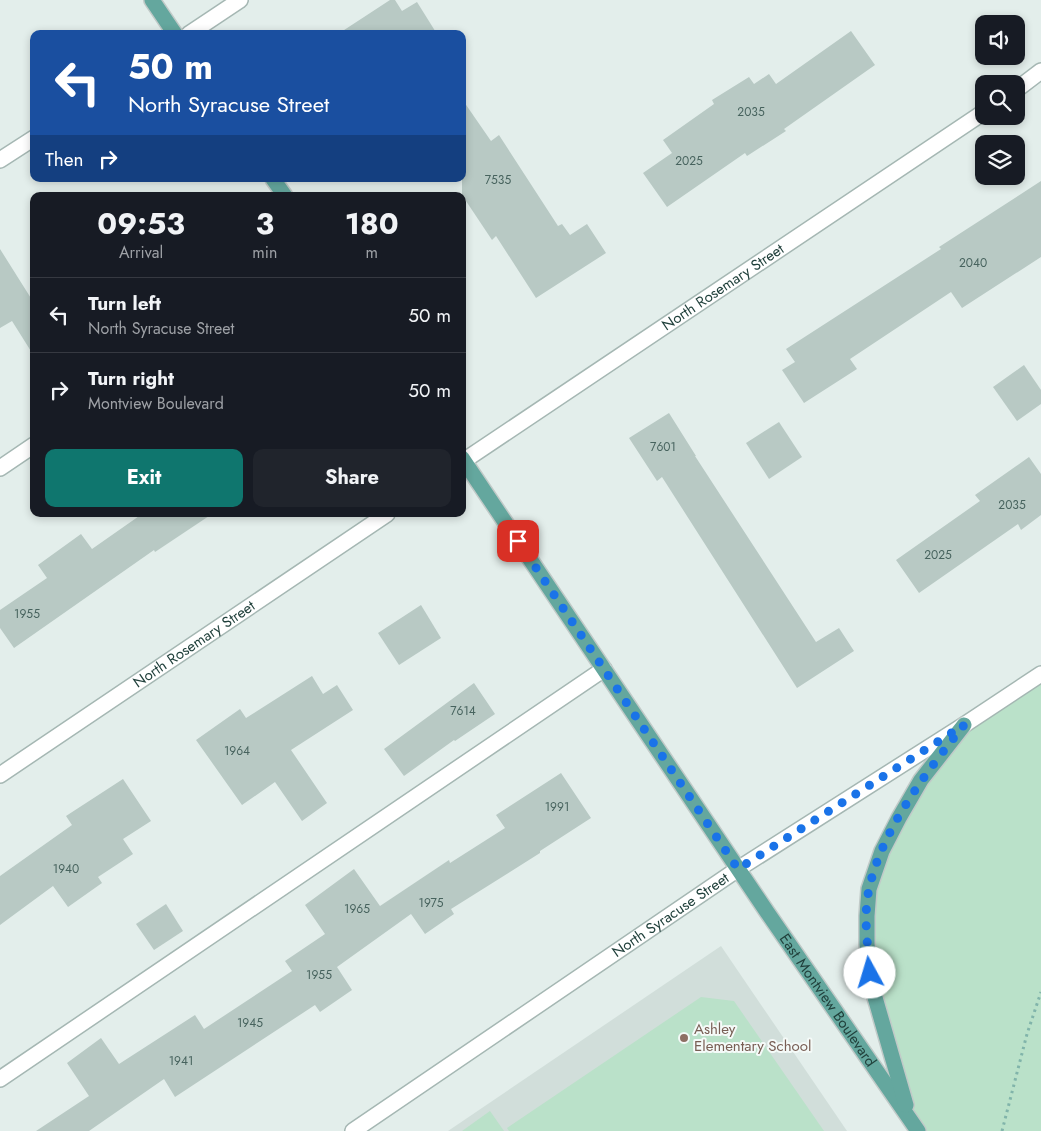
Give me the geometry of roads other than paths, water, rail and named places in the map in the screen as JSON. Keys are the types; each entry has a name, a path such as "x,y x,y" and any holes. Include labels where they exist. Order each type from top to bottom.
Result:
{"main road":[{"path":"152,0 172,30"},
{"name":"East Montview Boulevard","path":"466,465 738,869 914,1125"},
{"path":"914,1125 872,988 866,916 869,889 882,851 921,780 964,725"}],"street":[{"path":"195,30 240,0"},
{"path":"1025,83 1041,71"},
{"name":"North Rosemary Street","path":"466,459 975,118"},
{"path":"0,160 30,141"},
{"path":"0,468 30,448"},
{"name":"North Rosemary Street","path":"0,775 383,517"},
{"path":"0,1079 604,669"},
{"name":"North Syracuse Street","path":"353,1131 738,869 1041,674"}],"place":[{"name":"Ashley Elementary School","path":"684,1038"}]}
